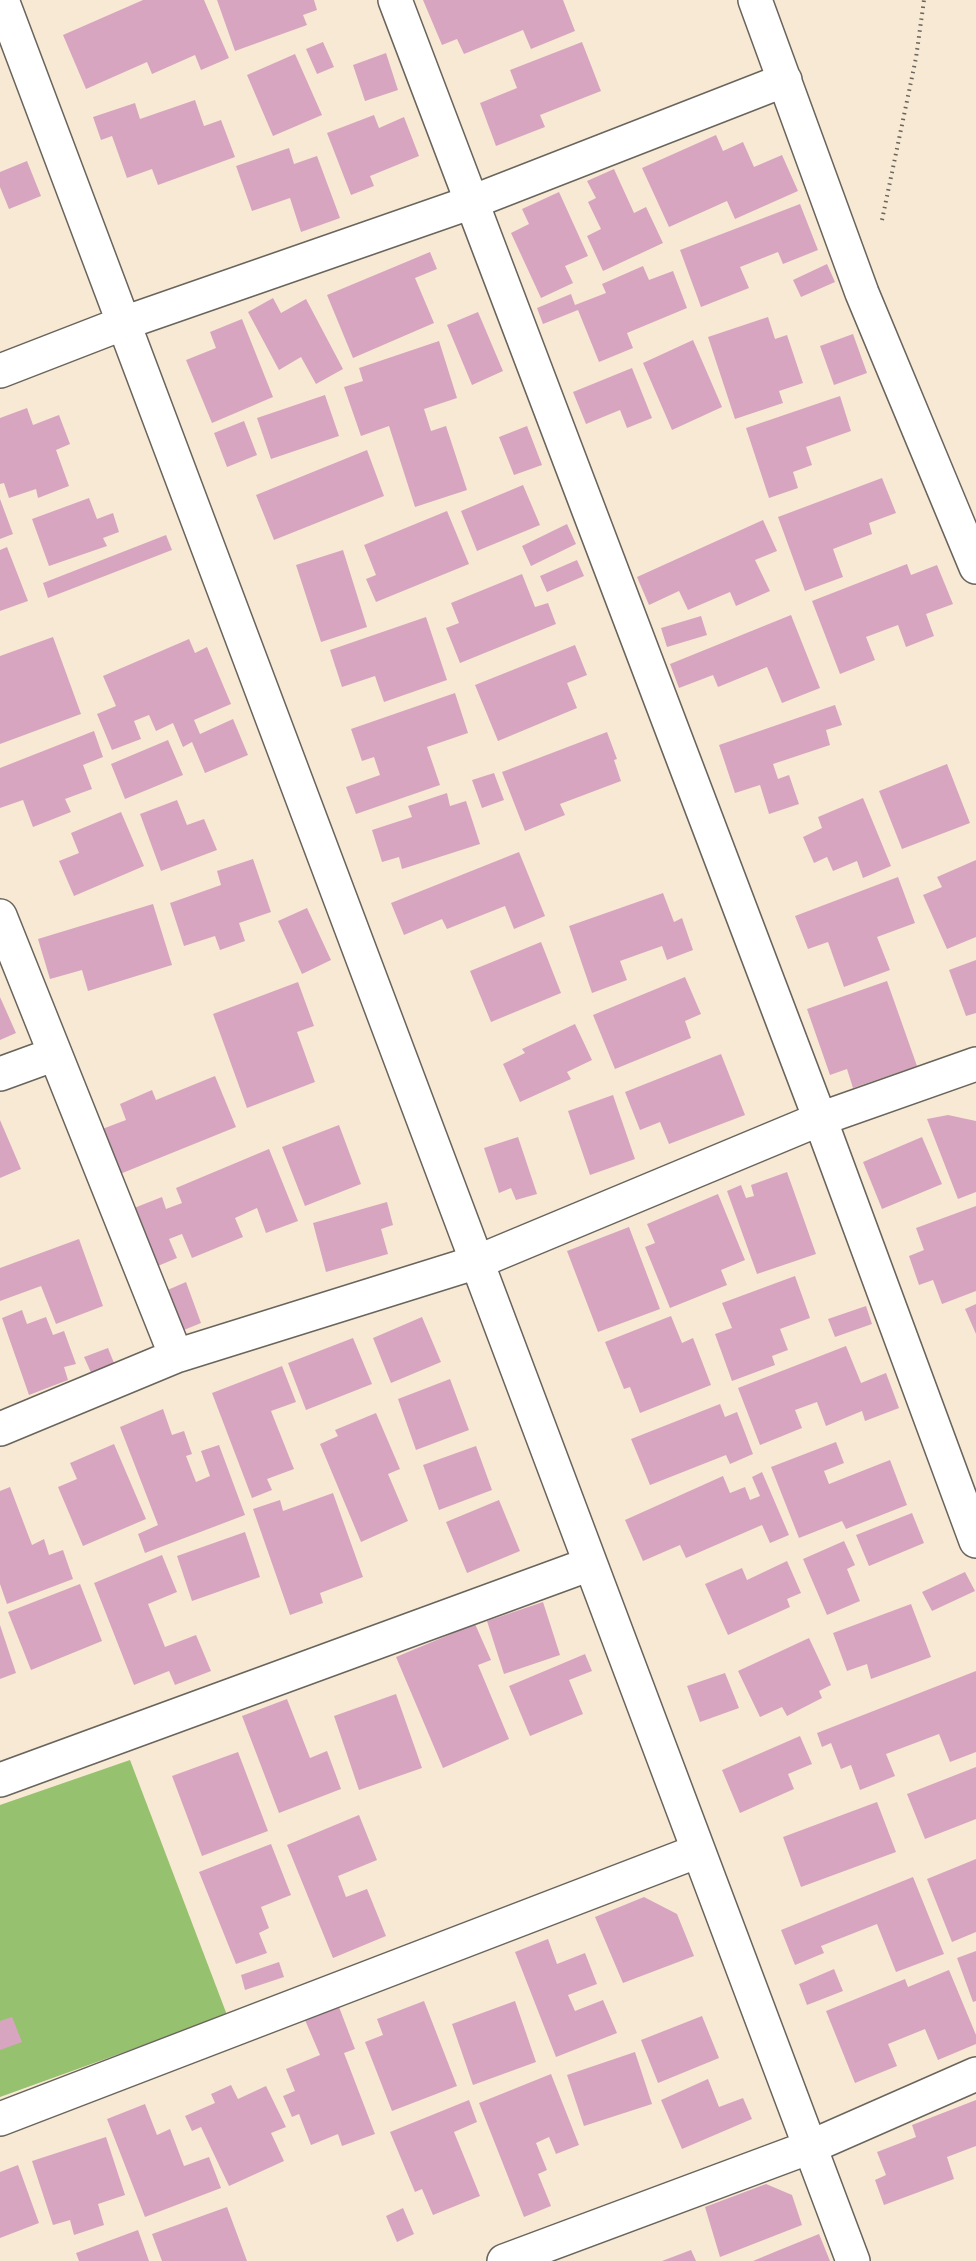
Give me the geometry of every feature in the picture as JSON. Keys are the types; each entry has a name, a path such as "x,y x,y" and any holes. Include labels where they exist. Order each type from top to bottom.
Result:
{"street":[{"path":"2,0 853,2261"},
{"path":"395,0 820,1119 976,1541"},
{"path":"755,0 862,293 976,567"},
{"path":"0,371 124,324 472,202 785,80"},
{"path":"0,916 176,1356"},
{"path":"0,1074 55,1054"},
{"path":"0,1429 176,1356 477,1262 820,1119 976,1065"},
{"path":"0,1780 590,1564"},
{"path":"0,2120 698,1851"},
{"path":"504,2261 810,2147 976,2074"}],"path":[{"path":"879,231 916,58 924,0"}],"green space":[{"path":"130,1760 227,2015 0,2097 0,1805"}],"building":[{"path":"143,0 204,0 229,58 201,70 195,55 152,74 147,62 86,89 63,35"},
{"path":"217,0 314,0 317,10 303,15 307,25 235,51"},
{"path":"423,0 563,0 575,31 531,49 523,30 464,54 457,39 442,45"},
{"path":"323,42 334,67 317,74 306,49"},
{"path":"582,42 601,91 540,115 545,127 496,146 480,103 517,88 510,70"},
{"path":"386,53 398,90 365,101 353,65"},
{"path":"295,54 322,115 273,136 247,75"},
{"path":"195,100 204,126 221,120 235,157 158,185 152,169 127,178 112,136 101,140 93,117 135,103 140,119"},
{"path":"374,115 379,128 404,117 419,156 370,176 374,186 351,195 327,133"},
{"path":"716,135 723,151 743,142 754,167 782,155 798,191 735,219 727,201 669,227 642,168"},
{"path":"289,148 294,164 317,156 340,218 301,232 290,198 252,211 236,166"},
{"path":"27,161 41,196 9,209 0,187 0,172"},
{"path":"614,169 634,213 646,207 663,243 603,271 587,236 601,229 588,202 596,198 587,181"},
{"path":"559,192 588,256 565,266 573,283 541,298 511,233 529,224 522,209"},
{"path":"800,204 818,250 783,264 778,252 740,267 749,288 701,307 680,250"},
{"path":"430,252 437,269 415,278 434,323 353,358 327,295"},
{"path":"827,264 835,282 801,297 793,280"},
{"path":"643,266 649,280 673,271 687,308 627,333 633,348 599,362 578,310 543,324 537,308 571,294 575,305 606,293 602,284"},
{"path":"273,298 281,313 306,299 343,369 316,384 301,357 279,370 248,312"},
{"path":"478,312 503,371 472,385 447,325"},
{"path":"768,317 775,339 787,335 803,383 779,391 783,403 735,419 708,337"},
{"path":"242,319 273,397 212,423 186,360 216,348 210,332"},
{"path":"853,334 867,373 834,385 820,346"},
{"path":"693,340 722,407 672,430 643,363"},
{"path":"439,341 457,398 424,409 431,431 446,426 467,490 415,507 389,426 361,436 344,387 363,381 359,368"},
{"path":"632,368 652,418 627,428 620,410 586,424 573,392"},
{"path":"325,395 339,436 271,459 257,418"},
{"path":"840,396 851,431 806,447 812,465 793,472 798,488 769,498 746,428"},
{"path":"27,408 33,425 59,415 70,444 56,450 69,486 38,498 36,489 9,498 4,483 0,484 0,418"},
{"path":"244,421 257,455 227,467 214,433"},
{"path":"527,426 542,465 514,475 499,437"},
{"path":"367,450 384,496 274,540 256,495"},
{"path":"882,478 896,513 869,523 872,534 833,549 843,577 805,591 778,517"},
{"path":"523,485 540,525 477,551 461,511"},
{"path":"89,498 97,519 113,513 119,532 103,538 107,546 49,566 32,519"},
{"path":"0,499 13,534 0,539"},
{"path":"447,511 469,564 376,602 366,579 376,575 364,545"},
{"path":"763,520 777,551 755,560 770,591 736,606 730,592 688,610 679,591 649,605 637,577"},
{"path":"567,524 576,544 531,566 522,546"},
{"path":"166,535 172,550 48,598 43,583"},
{"path":"7,547 28,601 0,611 0,550"},
{"path":"343,550 367,627 321,642 296,565"},
{"path":"577,560 584,576 547,592 540,576"},
{"path":"907,564 911,575 937,565 953,604 926,614 934,636 906,647 898,625 866,637 875,660 840,674 812,601"},
{"path":"522,574 535,607 548,603 556,624 460,663 446,628 459,623 451,603"},
{"path":"791,615 820,688 782,703 767,667 718,687 713,675 679,688 670,664"},
{"path":"701,616 707,635 667,647 661,628"},
{"path":"426,617 447,680 384,702 375,676 342,687 330,650"},
{"path":"53,637 81,714 0,744 0,656"},
{"path":"189,639 195,653 207,647 231,704 194,720 200,734 233,719 248,755 205,773 192,742 183,747 173,723 156,731 149,715 134,721 141,739 112,750 97,714 116,706 103,676"},
{"path":"575,645 587,675 567,683 577,708 498,741 475,685"},
{"path":"455,693 468,733 427,747 440,785 356,814 346,787 380,775 374,757 362,761 351,729"},
{"path":"835,705 842,725 826,730 830,745 773,764 778,779 789,775 799,804 769,814 760,785 735,793 719,745"},
{"path":"94,731 103,757 83,765 92,789 65,799 71,812 33,827 23,800 0,808 0,768"},
{"path":"607,732 617,759 614,760 621,781 560,804 565,815 525,831 502,772"},
{"path":"168,740 183,775 125,799 111,764"},
{"path":"947,764 970,823 902,849 879,791"},
{"path":"494,773 504,800 482,808 472,780"},
{"path":"447,793 450,806 466,801 480,844 402,869 399,857 382,862 372,830 412,817 408,806"},
{"path":"863,798 891,866 863,878 857,861 833,871 827,857 814,863 803,837 822,828 818,817"},
{"path":"177,800 187,825 204,819 217,850 161,871 140,814"},
{"path":"121,812 144,866 74,896 59,861 79,853 71,833"},
{"path":"519,852 545,916 514,929 505,906 447,929 442,919 404,935 391,903"},
{"path":"253,859 271,912 239,923 245,941 220,950 215,936 184,946 170,903 221,885 217,871"},
{"path":"976,860 976,937 947,949 923,895 942,887 937,877"},
{"path":"898,877 915,923 877,937 890,970 844,987 828,942 808,949 795,916"},
{"path":"663,893 674,922 682,918 693,950 667,960 662,946 620,961 627,980 592,993 569,926"},
{"path":"153,904 172,965 88,991 82,970 50,979 38,939"},
{"path":"307,908 331,960 302,974 278,921"},
{"path":"541,942 561,993 491,1022 470,971"},
{"path":"976,960 976,1013 966,1016 949,970"},
{"path":"685,977 701,1014 685,1021 691,1038 615,1069 593,1015"},
{"path":"887,981 917,1066 853,1088 847,1069 830,1075 807,1009"},
{"path":"298,982 314,1026 297,1032 315,1082 247,1108 213,1014"},
{"path":"0,997 16,1033 0,1040"},
{"path":"575,1024 592,1060 567,1072 571,1079 520,1102 503,1064 525,1053 522,1049"},
{"path":"721,1054 745,1115 669,1144 660,1122 640,1130 625,1092"},
{"path":"215,1076 236,1127 115,1176 97,1131 126,1120 120,1104 152,1090 156,1100"},
{"path":"613,1095 635,1159 590,1175 568,1111"},
{"path":"948,1115 976,1121 976,1192 958,1199 927,1119"},
{"path":"0,1120 21,1169 0,1178"},
{"path":"339,1125 361,1184 305,1206 282,1147"},
{"path":"518,1137 537,1194 516,1200 511,1188 499,1193 484,1148"},
{"path":"922,1137 942,1184 882,1209 863,1162"},
{"path":"269,1149 298,1221 266,1233 257,1208 235,1218 243,1237 192,1258 182,1234 169,1239 177,1258 153,1268 129,1210 162,1197 166,1209 182,1203 176,1188"},
{"path":"787,1172 816,1254 757,1274 727,1191 741,1185 746,1198 754,1196 751,1185"},
{"path":"718,1194 745,1260 721,1270 727,1285 670,1308 645,1247 655,1243 647,1224"},
{"path":"387,1202 393,1225 381,1229 388,1254 326,1272 313,1223"},
{"path":"976,1206 976,1291 942,1304 933,1280 919,1285 909,1256 924,1250 916,1228"},
{"path":"629,1227 660,1309 598,1332 567,1251"},
{"path":"79,1239 103,1306 56,1324 41,1286 0,1301 0,1268"},
{"path":"795,1276 810,1318 780,1329 788,1350 772,1356 775,1365 732,1381 715,1334 732,1328 722,1303"},
{"path":"186,1282 201,1323 179,1332 163,1292"},
{"path":"976,1304 976,1334 965,1309"},
{"path":"866,1306 872,1324 835,1337 828,1319"},
{"path":"22,1310 27,1324 46,1317 53,1335 64,1331 76,1364 64,1367 68,1380 29,1395 2,1318"},
{"path":"671,1316 682,1343 693,1338 711,1385 640,1413 630,1387 624,1389 605,1342"},
{"path":"422,1317 441,1362 391,1383 373,1338"},
{"path":"353,1338 372,1384 306,1410 288,1363"},
{"path":"846,1346 861,1383 886,1373 899,1408 865,1421 862,1411 826,1426 817,1402 795,1410 802,1428 760,1445 738,1388"},
{"path":"108,1348 116,1368 93,1377 84,1357"},
{"path":"282,1366 296,1402 271,1411 294,1469 267,1479 272,1490 252,1498 212,1393"},
{"path":"450,1379 469,1430 416,1450 398,1399"},
{"path":"720,1404 725,1417 737,1412 753,1454 730,1464 726,1455 650,1485 631,1439"},
{"path":"163,1409 172,1435 184,1431 192,1454 186,1456 196,1482 210,1476 201,1451 219,1445 245,1515 145,1553 138,1534 158,1525 120,1427"},
{"path":"376,1413 400,1469 388,1474 408,1521 361,1542 320,1444 338,1436 335,1430"},
{"path":"836,1442 844,1463 824,1471 829,1484 890,1460 907,1505 846,1529 842,1521 799,1538 771,1467"},
{"path":"114,1444 146,1519 83,1546 58,1487 77,1479 70,1463"},
{"path":"476,1446 492,1490 439,1510 423,1465"},
{"path":"762,1472 789,1535 770,1543 762,1525 686,1558 680,1545 643,1561 625,1520 723,1476 730,1493 745,1487 750,1500 760,1496 752,1477"},
{"path":"10,1487 32,1545 44,1539 49,1555 63,1550 73,1579 7,1604 0,1584 0,1491"},
{"path":"333,1493 363,1577 320,1593 323,1603 290,1615 253,1509 280,1500 283,1511"},
{"path":"499,1500 520,1551 467,1573 446,1522"},
{"path":"912,1513 924,1543 869,1566 856,1535"},
{"path":"245,1532 260,1577 192,1601 177,1556"},
{"path":"844,1541 855,1565 847,1569 860,1601 827,1615 803,1559"},
{"path":"162,1555 177,1592 148,1604 165,1647 196,1635 211,1671 175,1685 169,1671 134,1685 94,1583"},
{"path":"787,1561 801,1593 787,1599 790,1607 728,1635 705,1584 742,1568 747,1580"},
{"path":"965,1572 975,1591 932,1611 922,1592"},
{"path":"80,1584 102,1641 31,1670 8,1612"},
{"path":"543,1602 560,1655 504,1674 487,1621"},
{"path":"911,1604 931,1657 871,1679 867,1664 847,1671 833,1633"},
{"path":"475,1624 491,1660 478,1665 509,1739 443,1768 396,1657"},
{"path":"0,1625 16,1673 0,1679"},
{"path":"809,1638 831,1685 819,1691 822,1698 787,1716 782,1707 760,1717 738,1671"},
{"path":"585,1654 592,1671 569,1680 583,1714 530,1736 509,1686"},
{"path":"976,1671 976,1752 950,1762 939,1734 886,1754 895,1776 860,1790 851,1765 841,1769 831,1743 822,1747 817,1733"},
{"path":"725,1673 739,1708 700,1722 687,1686"},
{"path":"396,1694 422,1768 359,1790 334,1716"},
{"path":"287,1699 310,1758 327,1751 341,1789 279,1813 242,1716"},
{"path":"800,1736 812,1764 788,1774 794,1789 740,1813 722,1770"},
{"path":"238,1752 268,1831 202,1856 172,1776"},
{"path":"976,1767 976,1819 925,1839 907,1794"},
{"path":"877,1802 896,1852 801,1887 783,1837"},
{"path":"359,1815 377,1860 338,1876 346,1897 367,1889 386,1936 333,1958 287,1845"},
{"path":"271,1844 291,1895 261,1907 269,1928 259,1933 267,1953 236,1964 199,1872"},
{"path":"976,1859 976,1932 952,1942 927,1879"},
{"path":"913,1877 944,1954 896,1972 877,1924 821,1946 824,1953 795,1965 781,1930"},
{"path":"644,1897 677,1914 694,1956 623,1983 595,1917"},
{"path":"548,1939 557,1964 585,1953 597,1984 568,1995 575,2011 603,2000 617,2033 556,2057 515,1952"},
{"path":"976,1951 976,2001 973,2002 957,1958"},
{"path":"279,1962 284,1977 245,1990 241,1975"},
{"path":"834,1969 843,1991 807,2005 799,1984"},
{"path":"949,1970 976,2035 976,2044 938,2060 925,2029 888,2044 897,2066 855,2083 826,2011 905,1979 908,1987"},
{"path":"424,2001 457,2086 392,2111 365,2042 383,2035 377,2019"},
{"path":"515,2001 536,2062 473,2085 452,2024"},
{"path":"339,2007 355,2049 344,2053 375,2134 342,2146 338,2134 311,2145 299,2114 292,2117 283,2096 295,2091 286,2069 320,2055 305,2020"},
{"path":"702,2016 719,2058 658,2083 641,2040"},
{"path":"12,2017 22,2042 0,2050 0,2021"},
{"path":"635,2052 652,2104 584,2126 567,2075"},
{"path":"551,2074 579,2145 556,2154 549,2137 536,2143 547,2170 538,2174 551,2206 524,2217 479,2103"},
{"path":"708,2079 719,2107 743,2098 752,2119 682,2149 661,2100"},
{"path":"231,2085 238,2099 266,2086 286,2127 271,2133 284,2161 229,2186 201,2127 192,2131 185,2116 215,2103 211,2094"},
{"path":"469,2100 477,2122 454,2132 480,2196 433,2215 422,2189 415,2192 390,2132"},
{"path":"976,2100 976,2146 947,2157 954,2179 884,2205 875,2180 886,2175 877,2152 916,2137 912,2125"},
{"path":"145,2104 157,2135 170,2129 184,2166 209,2157 221,2188 145,2217 107,2119"},
{"path":"106,2137 125,2195 98,2204 104,2225 74,2235 70,2220 53,2225 32,2161"},
{"path":"18,2165 39,2223 0,2238 0,2172"},
{"path":"766,2184 792,2195 802,2225 720,2257 705,2207"},
{"path":"227,2207 247,2261 162,2261 152,2234"},
{"path":"403,2208 414,2234 397,2242 386,2216"},
{"path":"138,2230 149,2261 79,2261 76,2253"},
{"path":"819,2234 830,2261 753,2261 777,2251"},
{"path":"691,2250 696,2261 662,2261"}]}
